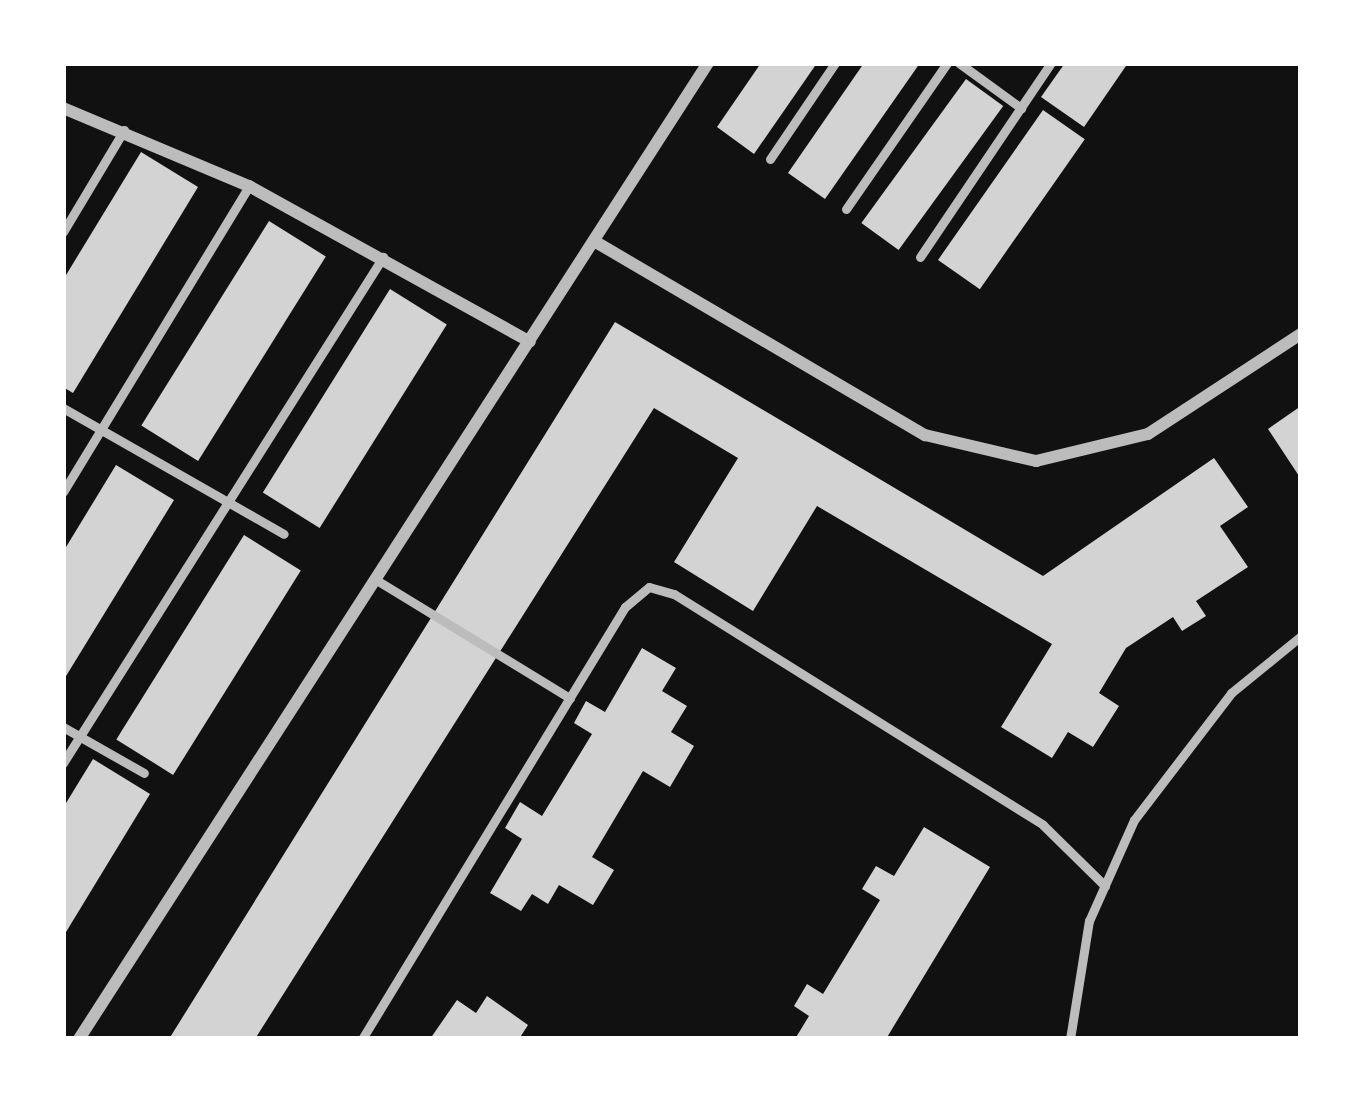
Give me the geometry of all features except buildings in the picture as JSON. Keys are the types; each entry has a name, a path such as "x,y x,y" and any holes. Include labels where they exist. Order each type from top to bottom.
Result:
{"street":[{"path":"79,1039 708,63"},
{"path":"63,108 249,186 530,342"},
{"path":"594,241 925,435 1036,460 1148,434 1301,334"}],"lane":[{"path":"770,159 835,63"},
{"path":"846,209 947,63"},
{"path":"958,63 1021,108"},
{"path":"920,257 1051,63"},
{"path":"63,232 124,130"},
{"path":"63,492 249,186"},
{"path":"63,763 383,257"},
{"path":"63,408 284,535"},
{"path":"379,580 570,698"},
{"path":"362,1039 626,607 649,587 674,594 1043,825 1105,886"},
{"path":"1070,1039 1089,921 1134,820 1231,693 1301,636"},
{"path":"63,727 144,773"}]}
